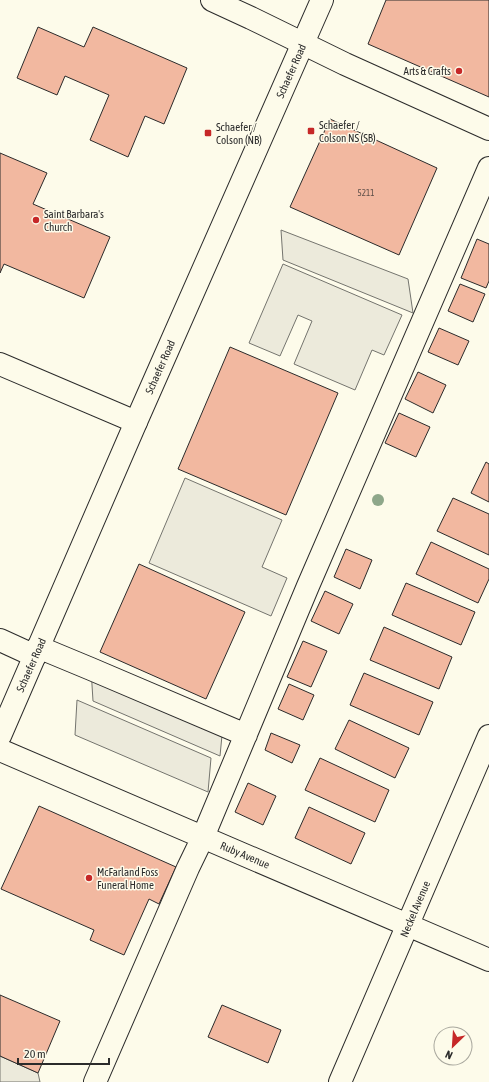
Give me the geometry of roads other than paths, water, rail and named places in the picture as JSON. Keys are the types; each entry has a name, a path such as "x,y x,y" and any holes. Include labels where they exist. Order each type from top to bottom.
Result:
{"street":[{"path":"212,0 346,64 489,129"},
{"name":"Schaefer Road","path":"0,736 136,422 322,0"},
{"path":"95,1082 188,868 203,837 308,586 489,168"},
{"path":"0,364 136,422"},
{"path":"0,640 98,672 246,735"},
{"name":"Neckel Avenue","path":"340,1082 489,736"},
{"name":"Ruby Avenue","path":"0,750 489,960"}],"place":[{"name":"Arts & Crafts","path":"459,71"},
{"name":"Schaefer / Colson NS (SB)","path":"311,131"},
{"name":"Schaefer / Colson (NB)","path":"208,133"},
{"name":"Saint Barbara's Church","path":"36,220"},
{"name":"McFarland Foss Funeral Home","path":"89,878"}]}
